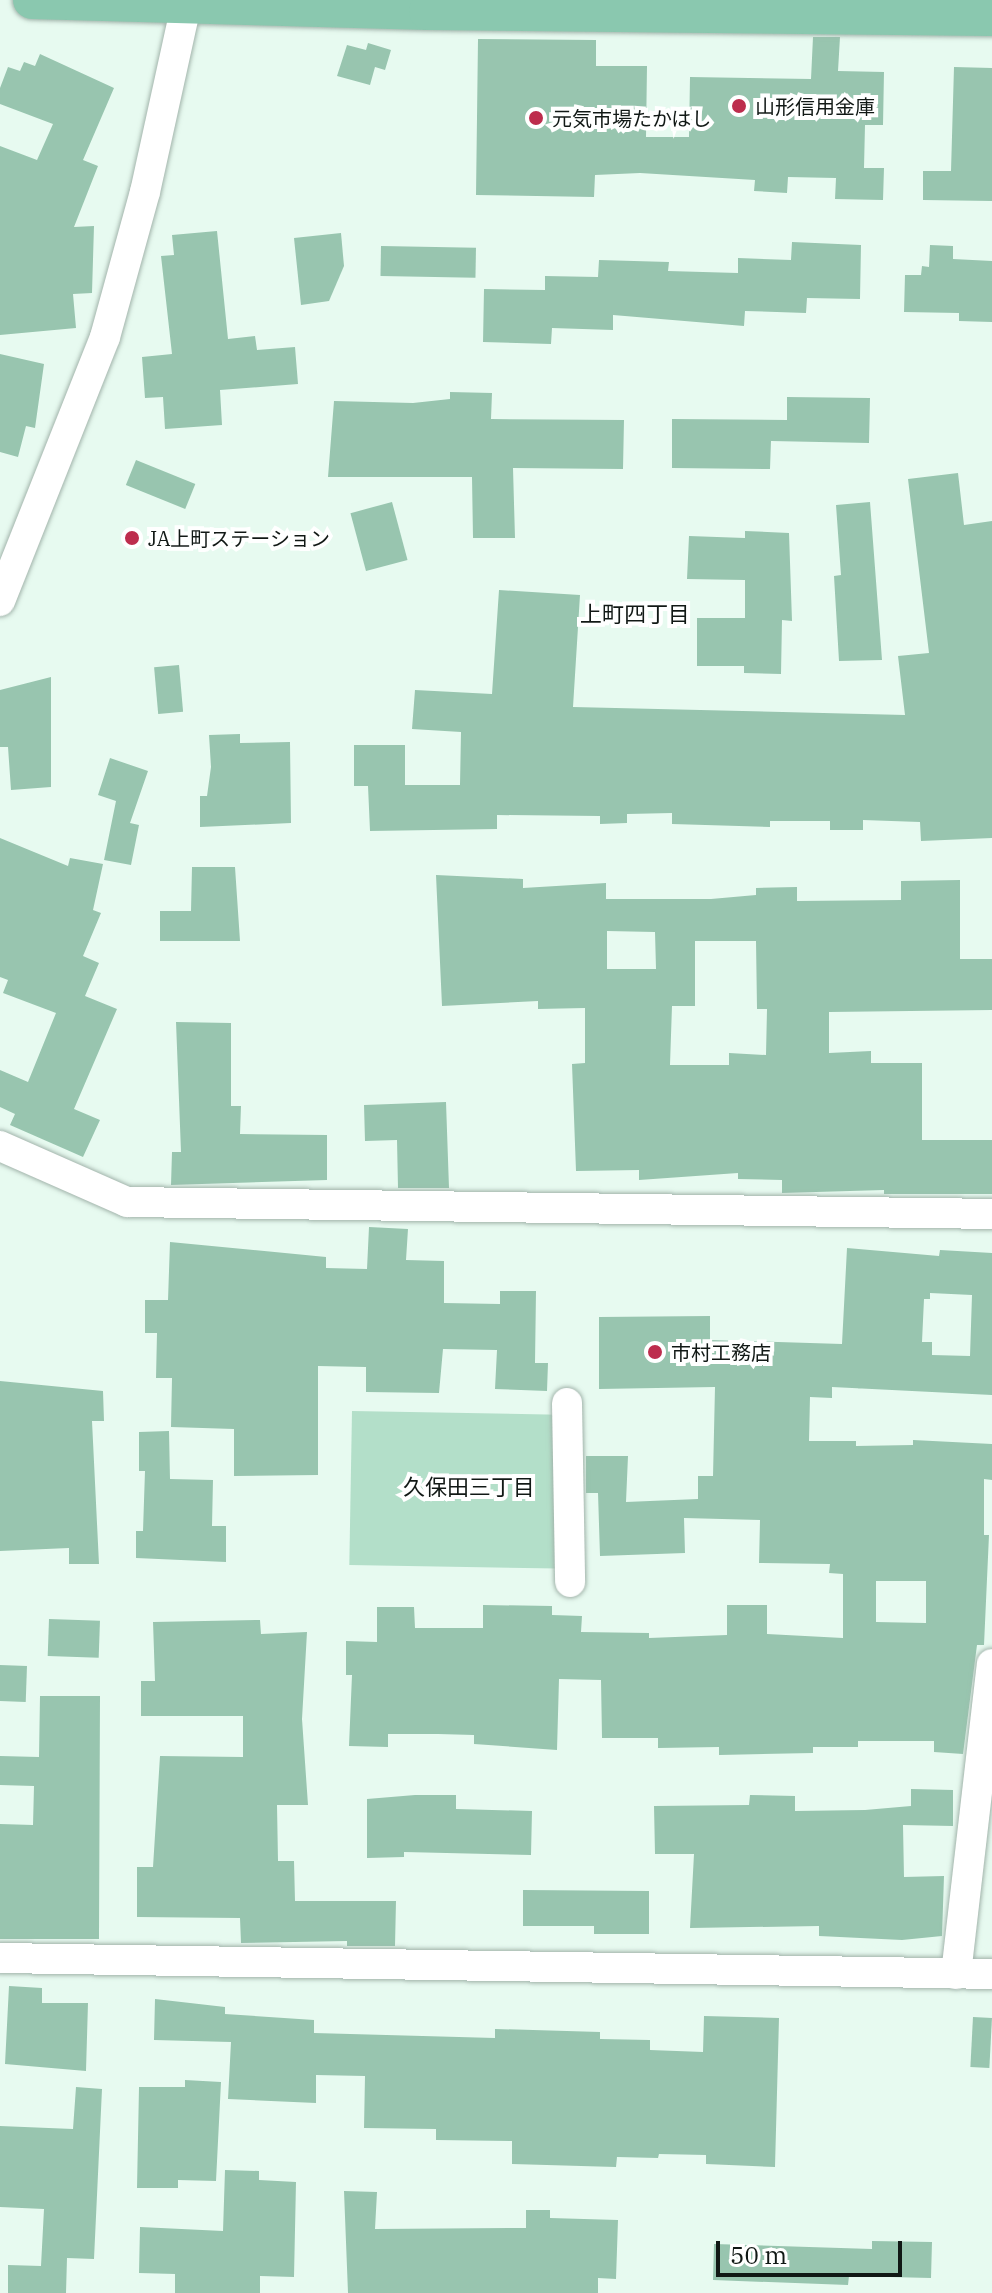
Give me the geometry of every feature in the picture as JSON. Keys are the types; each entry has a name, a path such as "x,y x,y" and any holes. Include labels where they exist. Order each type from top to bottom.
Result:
{"main road":[{"path":"32,0 992,17"}],"street":[{"path":"0,601 105,337 145,192 186,3"},
{"path":"0,1146 127,1202 992,1214"},
{"path":"567,1403 570,1582"},
{"path":"956,1974 992,1664"},
{"path":"0,1958 992,1974"}],"green space":[{"path":"352,1411 560,1415 557,1569 349,1565"}],"building":[{"path":"813,37 840,37 838,71 884,72 883,125 865,125 864,168 884,168 883,200 835,199 836,178 788,177 787,193 754,191 755,180 640,173 595,175 594,197 476,195 478,39 596,40 596,66 647,66 646,137 689,137 690,77 811,79"},
{"path":"368,43 391,50 385,70 375,67 370,85 337,76 347,45 366,50"},
{"path":"40,54 114,88 83,160 98,166 74,227 94,226 92,293 73,294 76,328 0,335 0,146 37,160 53,124 0,104 0,88 8,67 20,71 24,62 35,66"},
{"path":"954,67 992,68 992,201 923,200 923,171 951,171"},
{"path":"217,231 228,339 255,336 257,350 295,347 298,384 220,390 222,425 165,429 163,397 145,398 142,357 172,354 161,256 174,255 172,235"},
{"path":"341,233 344,266 329,301 301,305 294,238"},
{"path":"792,242 861,245 860,299 807,298 806,313 745,311 744,326 613,315 613,330 552,328 551,344 483,342 484,289 545,290 545,276 598,277 599,260 669,262 668,271 738,273 738,258 791,260"},
{"path":"930,245 953,246 953,259 992,261 992,322 959,321 959,313 904,312 905,275 921,275 922,266 929,267"},
{"path":"381,246 476,248 475,278 380,276"},
{"path":"0,354 44,364 35,428 26,426 18,457 0,452"},
{"path":"450,392 492,393 491,419 624,420 623,469 513,468 515,538 473,538 472,477 328,477 334,401 413,403 450,399"},
{"path":"787,397 870,398 869,443 771,441 770,469 672,468 672,419 787,420"},
{"path":"136,460 195,484 185,509 126,485"},
{"path":"958,473 964,525 992,521 992,838 921,841 920,822 863,820 863,830 830,830 830,821 770,821 770,827 672,824 672,813 627,814 627,823 600,824 600,816 497,815 497,829 370,831 368,786 354,786 354,745 405,745 405,785 460,785 461,732 412,729 415,690 492,694 499,590 580,595 573,707 905,715 898,656 929,653 908,479"},
{"path":"392,502 408,560 366,571 350,513"},
{"path":"870,502 882,660 839,661 834,576 841,575 836,505"},
{"path":"745,531 789,533 792,621 782,620 781,674 744,673 744,666 697,666 697,618 745,618 745,580 687,579 689,536 745,538"},
{"path":"179,665 183,712 158,714 154,667"},
{"path":"51,677 51,787 11,790 8,747 0,747 0,690"},
{"path":"240,734 240,743 290,742 291,823 200,827 200,796 207,796 211,767 209,735"},
{"path":"110,758 148,771 130,823 139,825 131,865 104,860 116,801 98,795"},
{"path":"0,838 68,866 70,858 103,864 93,910 101,913 83,956 99,963 85,996 117,1009 74,1109 100,1120 83,1157 10,1125 15,1114 0,1107 0,1070 28,1082 56,1013 3,993 8,980 0,977"},
{"path":"192,867 235,867 240,941 160,941 160,911 191,911"},
{"path":"436,875 523,879 523,888 606,883 606,899 711,899 756,895 756,888 797,887 797,901 901,900 901,881 960,880 960,959 992,959 992,1010 829,1012 829,1053 871,1051 871,1063 922,1063 922,1140 992,1140 992,1194 884,1194 884,1190 782,1193 782,1180 738,1179 738,1173 639,1180 639,1170 576,1171 572,1064 585,1063 585,1008 538,1009 538,1001 442,1006","holes":["607,931 655,932 656,969 607,969","695,941 756,941 757,1009 767,1009 766,1055 729,1053 729,1065 670,1065 672,1006 695,1006"]},
{"path":"176,1022 231,1023 231,1106 241,1106 240,1134 327,1135 327,1180 171,1185 172,1152 181,1152"},
{"path":"446,1102 449,1188 398,1188 397,1140 365,1141 364,1105"},
{"path":"369,1227 408,1229 406,1260 444,1261 444,1303 500,1304 500,1291 536,1291 535,1363 548,1363 547,1391 495,1389 497,1350 443,1349 439,1393 366,1392 366,1367 318,1366 318,1475 234,1476 234,1429 171,1427 172,1378 156,1378 157,1333 145,1333 145,1300 168,1300 170,1242 326,1257 326,1268 367,1269"},
{"path":"847,1248 939,1256 940,1250 992,1253 992,1395 832,1387 832,1398 810,1397 809,1441 856,1441 856,1446 913,1445 913,1440 992,1444 992,1480 984,1479 984,1535 989,1535 984,1645 977,1645 963,1754 934,1752 934,1741 858,1741 858,1747 813,1747 813,1753 719,1755 719,1747 658,1748 658,1738 602,1738 601,1680 559,1679 557,1750 474,1744 474,1735 438,1734 388,1734 388,1747 349,1746 352,1675 346,1675 346,1641 377,1642 377,1607 414,1607 415,1628 483,1628 483,1605 552,1606 552,1615 582,1616 581,1632 649,1633 649,1638 727,1635 727,1605 767,1605 767,1634 843,1638 843,1574 829,1573 830,1564 759,1563 760,1520 684,1518 685,1553 600,1556 598,1493 586,1493 586,1456 628,1456 626,1502 698,1499 698,1476 713,1476 715,1387 599,1389 599,1317 710,1316 710,1340 842,1344","holes":["930,1293 972,1295 970,1356 932,1355 932,1342 922,1342 924,1299 930,1299","876,1581 926,1581 926,1623 876,1622"]},
{"path":"0,1381 103,1391 104,1421 92,1421 99,1564 69,1564 69,1548 0,1551"},
{"path":"169,1431 170,1479 213,1480 212,1526 226,1526 226,1562 136,1558 136,1531 143,1531 145,1471 139,1471 139,1432"},
{"path":"49,1619 100,1621 99,1658 48,1656"},
{"path":"260,1620 261,1634 307,1632 302,1719 308,1805 277,1805 278,1861 294,1861 295,1901 396,1901 395,1946 347,1946 347,1941 241,1943 240,1918 137,1917 137,1867 153,1867 160,1756 243,1757 243,1716 141,1716 141,1681 155,1681 153,1622"},
{"path":"0,1665 27,1666 26,1702 0,1701"},
{"path":"40,1696 100,1696 99,1939 0,1939 0,1824 33,1825 34,1786 0,1785 0,1756 39,1757"},
{"path":"911,1789 953,1790 953,1826 903,1825 904,1877 944,1876 942,1936 902,1940 819,1936 819,1926 690,1928 694,1854 655,1854 654,1806 749,1805 750,1795 795,1796 795,1811 865,1810 911,1806"},
{"path":"456,1795 456,1809 532,1811 531,1855 404,1852 404,1857 367,1858 367,1799"},
{"path":"523,1890 649,1891 649,1934 594,1934 594,1926 523,1926"},
{"path":"9,1986 42,1988 42,2003 88,2003 86,2071 5,2064"},
{"path":"155,1999 225,2007 225,2014 314,2020 314,2033 495,2038 495,2029 600,2032 600,2039 650,2040 650,2050 703,2052 704,2016 779,2018 775,2167 706,2164 706,2155 659,2154 658,2158 617,2157 616,2167 512,2164 512,2141 436,2140 436,2129 364,2128 365,2076 316,2075 316,2103 228,2099 231,2042 154,2040"},
{"path":"973,2017 992,2018 989,2068 970,2067"},
{"path":"185,2080 221,2082 216,2181 178,2180 178,2188 137,2188 139,2087 185,2087"},
{"path":"76,2087 102,2089 94,2259 67,2258 66,2293 8,2293 8,2265 41,2266 44,2209 0,2207 0,2126 73,2129"},
{"path":"225,2170 259,2171 259,2180 296,2182 294,2277 260,2276 260,2293 175,2293 175,2274 139,2273 140,2227 223,2231"},
{"path":"344,2191 377,2192 375,2229 526,2228 526,2210 550,2210 550,2218 618,2220 616,2279 598,2278 598,2293 348,2293"},
{"path":"872,2241 932,2242 931,2278 849,2276 848,2285 713,2280 714,2244 872,2249"}],"place":[{"name":"山形信用金庫","path":"739,106"},
{"name":"元気市場たかはし","path":"536,118"},
{"name":"JA上町ステーション","path":"132,538"},
{"name":"市村工務店","path":"655,1352"}],"district":[{"name":"上町四丁目","path":"635,614"},
{"name":"久保田三丁目","path":"469,1487"}]}
